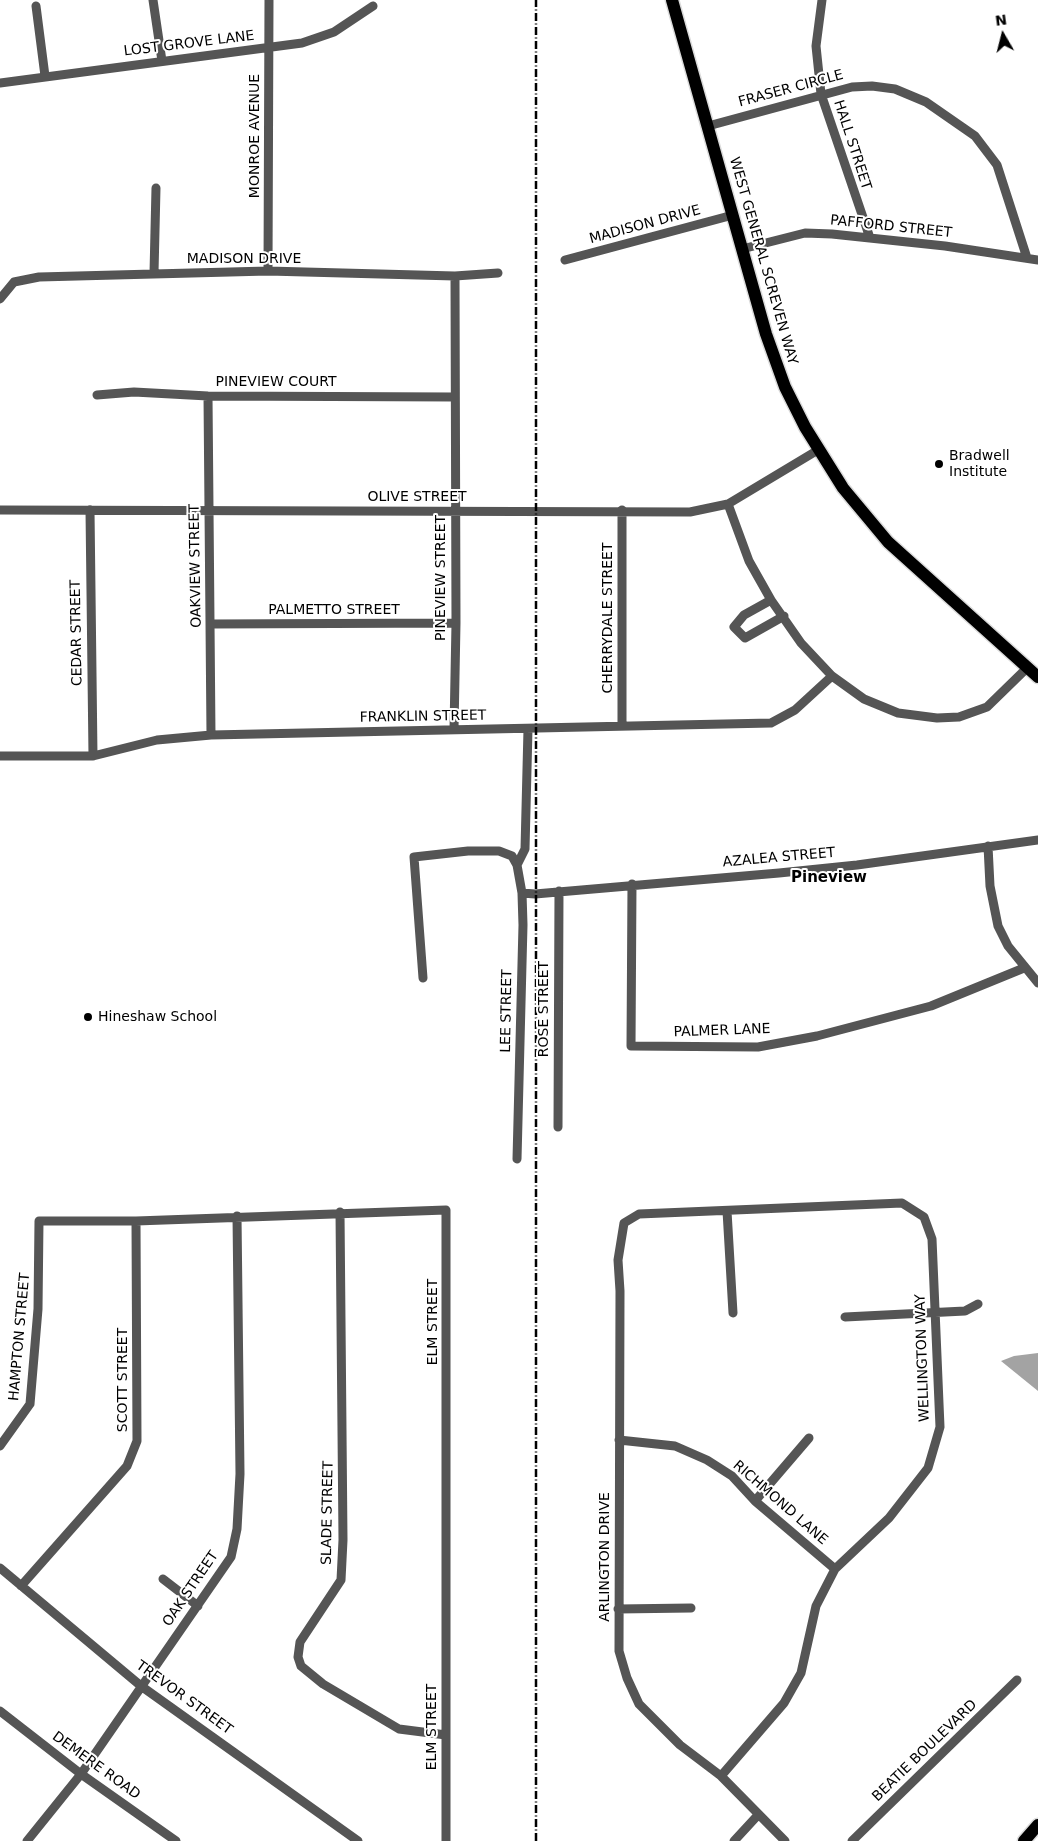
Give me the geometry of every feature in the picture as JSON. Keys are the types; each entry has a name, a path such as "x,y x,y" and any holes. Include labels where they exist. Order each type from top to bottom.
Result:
{"main road":[{"name":"WEST GENERAL SCREVEN WAY","path":"672,0 772,353 798,414 818,450 854,502 888,542 1038,677"},
{"path":"1024,1841 1038,1825"}],"street":[{"path":"153,0 162,61"},
{"name":"MONROE AVENUE","path":"268,271 269,0"},
{"name":"HALL STREET","path":"822,0 816,46 821,94 870,238"},
{"path":"36,6 45,76"},
{"name":"LOST GROVE LANE","path":"0,82 269,48 315,40 347,24 373,6"},
{"name":"FRASER CIRCLE","path":"708,126 852,87 872,86 895,89 926,102 974,136 998,165 1027,258"},
{"path":"154,274 156,188"},
{"name":"MADISON DRIVE","path":"565,260 733,215"},
{"name":"PAFFORD STREET","path":"742,249 805,233 870,238 1038,260"},
{"name":"MADISON DRIVE","path":"0,299 14,282 39,277 268,271 455,276 498,273"},
{"name":"PINEVIEW STREET","path":"454,729 456,623 455,276"},
{"name":"PINEVIEW COURT","path":"97,394 134,392 208,396 455,397"},
{"name":"OAKVIEW STREET","path":"208,396 212,624 211,735"},
{"name":"OLIVE STREET","path":"0,510 622,510 690,512 728,504 818,450"},
{"path":"728,504 749,561 771,600 784,616 801,643 832,676 864,699 886,709 910,715 950,718 970,715 987,707 1027,668"},
{"name":"CEDAR STREET","path":"90,510 93,756"},
{"name":"CHERRYDALE STREET","path":"622,510 622,726"},
{"path":"771,600 744,615 734,627 745,638 784,616"},
{"name":"PALMETTO STREET","path":"212,624 456,623"},
{"name":"FRANKLIN STREET","path":"0,756 93,756 158,740 211,735 771,723 796,710 832,676"},
{"name":"LEE STREET","path":"516,1159 522,893 517,865 525,849 528,729"},
{"name":"AZALEA STREET","path":"522,893 857,865 1038,840"},
{"path":"988,846 992,899 998,926 1008,946 1038,983"},
{"path":"423,978 414,857 468,851 499,851 512,856 517,865"},
{"name":"PALMER LANE","path":"632,884 630,1046 758,1047 817,1036 931,1006 1024,968"},
{"name":"ROSE STREET","path":"558,891 558,1127"},
{"name":"WELLINGTON WAY","path":"639,1214 727,1211 790,1206 902,1203 924,1217 932,1239 940,1427 928,1468 889,1518 835,1569 816,1606 801,1673 784,1703 721,1776"},
{"name":"ELM STREET","path":"39,1221 136,1221 340,1212 446,1210 446,1841"},
{"path":"727,1211 733,1313"},
{"name":"SLADE STREET","path":"340,1212 343,1540 341,1580 300,1642 298,1657 301,1666 323,1684 399,1729 446,1736"},
{"name":"ARLINGTON DRIVE","path":"639,1214 624,1223 618,1260 620,1291 619,1651 627,1678 639,1704 680,1745 721,1776 786,1841"},
{"name":"OAK STREET","path":"27,1841 81,1774 231,1557 238,1529 240,1474 237,1216"},
{"name":"HAMPTON STREET","path":"0,1446 30,1404 38,1309 39,1221"},
{"name":"SCOTT STREET","path":"22,1586 127,1466 137,1440 136,1221"},
{"path":"845,1317 965,1310 978,1304"},
{"path":"755,1501 809,1438"},
{"name":"RICHMOND LANE","path":"619,1440 658,1442 675,1446 692,1453 732,1476 755,1501 835,1569"},
{"name":"TREVOR STREET","path":"0,1568 141,1686 358,1841"},
{"path":"162,1579 198,1606"},
{"path":"618,1609 691,1608"},
{"name":"BEATIE BOULEVARD","path":"852,1841 1016,1680"},
{"name":"DEMERE ROAD","path":"0,1711 81,1774 176,1841"},
{"path":"734,1841 758,1815"}],"shaded area":[{"path":"1038,1353 1038,1391 1001,1361 1014,1356"}],"railway":[{"path":"536,0 536,1841"}],"place":[{"name":"Bradwell Institute","path":"939,464"},
{"name":"Hineshaw School","path":"88,1017"}],"district":[{"name":"Pineview","path":"829,878"}]}
